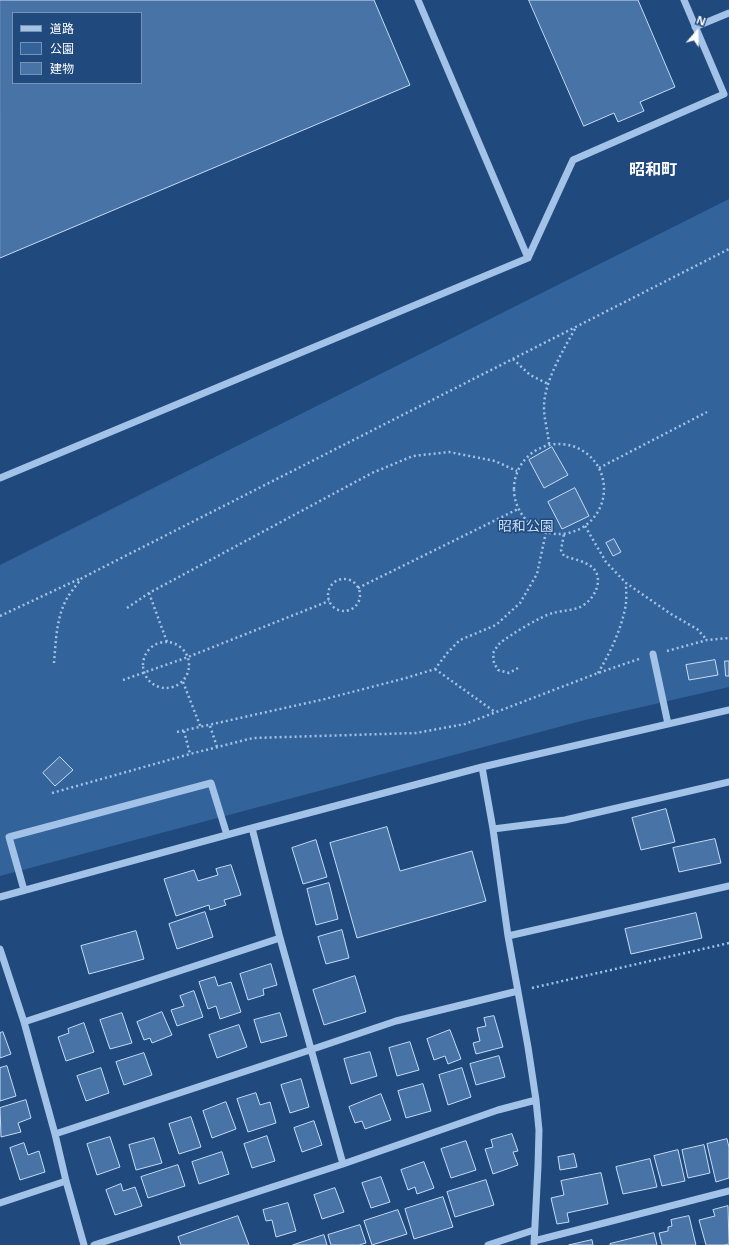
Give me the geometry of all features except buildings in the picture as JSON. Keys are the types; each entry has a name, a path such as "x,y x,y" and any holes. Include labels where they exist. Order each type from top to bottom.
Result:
{"street":[{"path":"418,0 528,258"},
{"path":"0,478 528,258 573,160 724,94 684,0"},
{"path":"695,27 729,12"},
{"path":"653,654 668,724"},
{"path":"0,897 482,767 729,710"},
{"path":"482,767 493,829 508,936 536,1100 538,1166 534,1243 729,1191"},
{"path":"493,829 565,820 729,782"},
{"path":"24,890 9,837 211,783 226,835"},
{"path":"252,828 310,1050 343,1164"},
{"path":"508,936 729,886"},
{"path":"24,1022 280,938"},
{"path":"0,949 24,1022 84,1245"},
{"path":"55,1134 396,1021 518,991"},
{"path":"94,1245 343,1164 498,1110 536,1100"},
{"path":"0,1202 66,1181"},
{"path":"488,1245 534,1230"}],"path":[{"path":"0,616 82,578 729,249"},
{"path":"549,444 544,406 548,384 560,356 576,326"},
{"path":"513,359 530,375 548,384"},
{"path":"599,468 707,412"},
{"path":"549,444 569,445 587,453 599,468 604,484 603,500 596,514 585,526 564,534 546,532 534,527 525,519 518,509 514,496 514,483 517,471 525,458 536,449 549,444"},
{"path":"127,608 149,593 372,473 413,456 449,452 495,461 517,471"},
{"path":"358,588 518,509"},
{"path":"585,526 606,562 626,584 670,614 697,629 707,640"},
{"path":"177,732 210,726 325,699 435,669 448,652 460,640 496,625 520,603 537,574 546,532"},
{"path":"518,668 508,673 498,670 494,663 493,653 499,644 510,636 552,613 574,610 585,605 593,597 598,588 597,578 593,568 581,561 564,556 561,550 564,534"},
{"path":"54,663 60,618 68,596 82,578"},
{"path":"348,580 354,583 358,588 360,595 358,602 353,608 347,611 339,611 333,607 329,601 328,594 330,588 335,582 348,580"},
{"path":"598,673 610,653 617,635 625,608 626,584"},
{"path":"149,593 167,642"},
{"path":"123,680 188,657 329,601"},
{"path":"52,793 253,738 416,733 465,724 598,673 653,654 707,640 729,638"},
{"path":"167,642 174,643 185,651 188,657 189,670 183,682 177,687 169,689 153,686 143,673 142,666 143,658 147,651 153,646 167,642"},
{"path":"435,669 495,713"},
{"path":"183,682 201,728"},
{"path":"210,726 217,747"},
{"path":"184,731 190,754"},
{"path":"518,991 729,943"}],"green space":[{"name":"昭和公園","path":"729,199 729,687 585,720 0,876 0,565"}],"district":[{"name":"昭和町","path":"653,170"}]}
